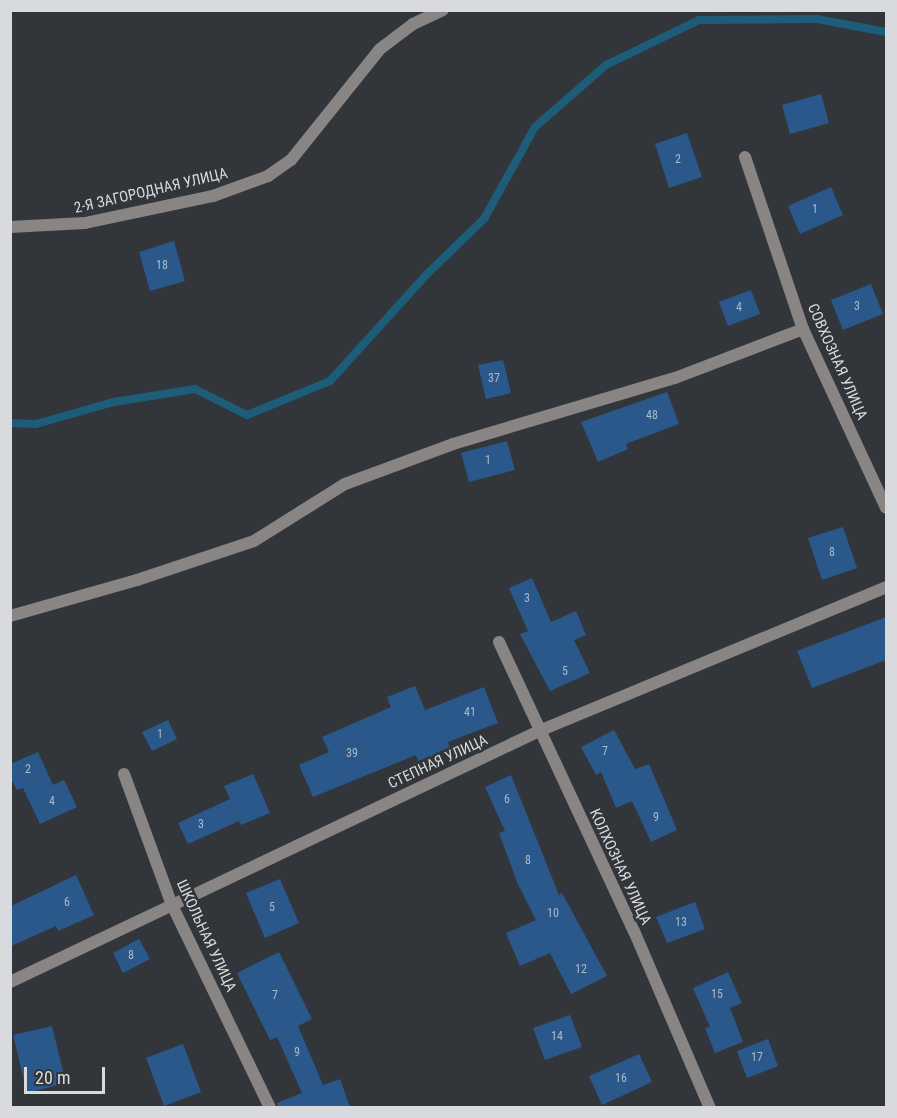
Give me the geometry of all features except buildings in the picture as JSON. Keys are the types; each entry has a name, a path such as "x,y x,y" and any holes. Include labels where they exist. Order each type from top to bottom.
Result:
{"street":[{"name":"2-Я ЗАГОРОДНАЯ УЛИЦА","path":"10,227 85,223 213,196 268,176 291,160 380,49 412,24 443,10"},
{"name":"СОВХОЗНАЯ УЛИЦА","path":"745,157 803,329 886,508"},
{"path":"10,616 137,580 254,541 345,484 453,444 675,378 803,329"},
{"name":"СТЕПНАЯ УЛИЦА","path":"10,982 539,731 886,587"},
{"name":"КОЛХОЗНАЯ УЛИЦА","path":"499,642 639,942 711,1107"},
{"name":"ШКОЛЬНАЯ УЛИЦА","path":"124,774 172,905 270,1107"}],"waterway":[{"path":"10,423 36,424 114,402 195,389 247,415 330,381 426,275 484,219 535,127 606,65 699,20 817,19 886,32"}]}
